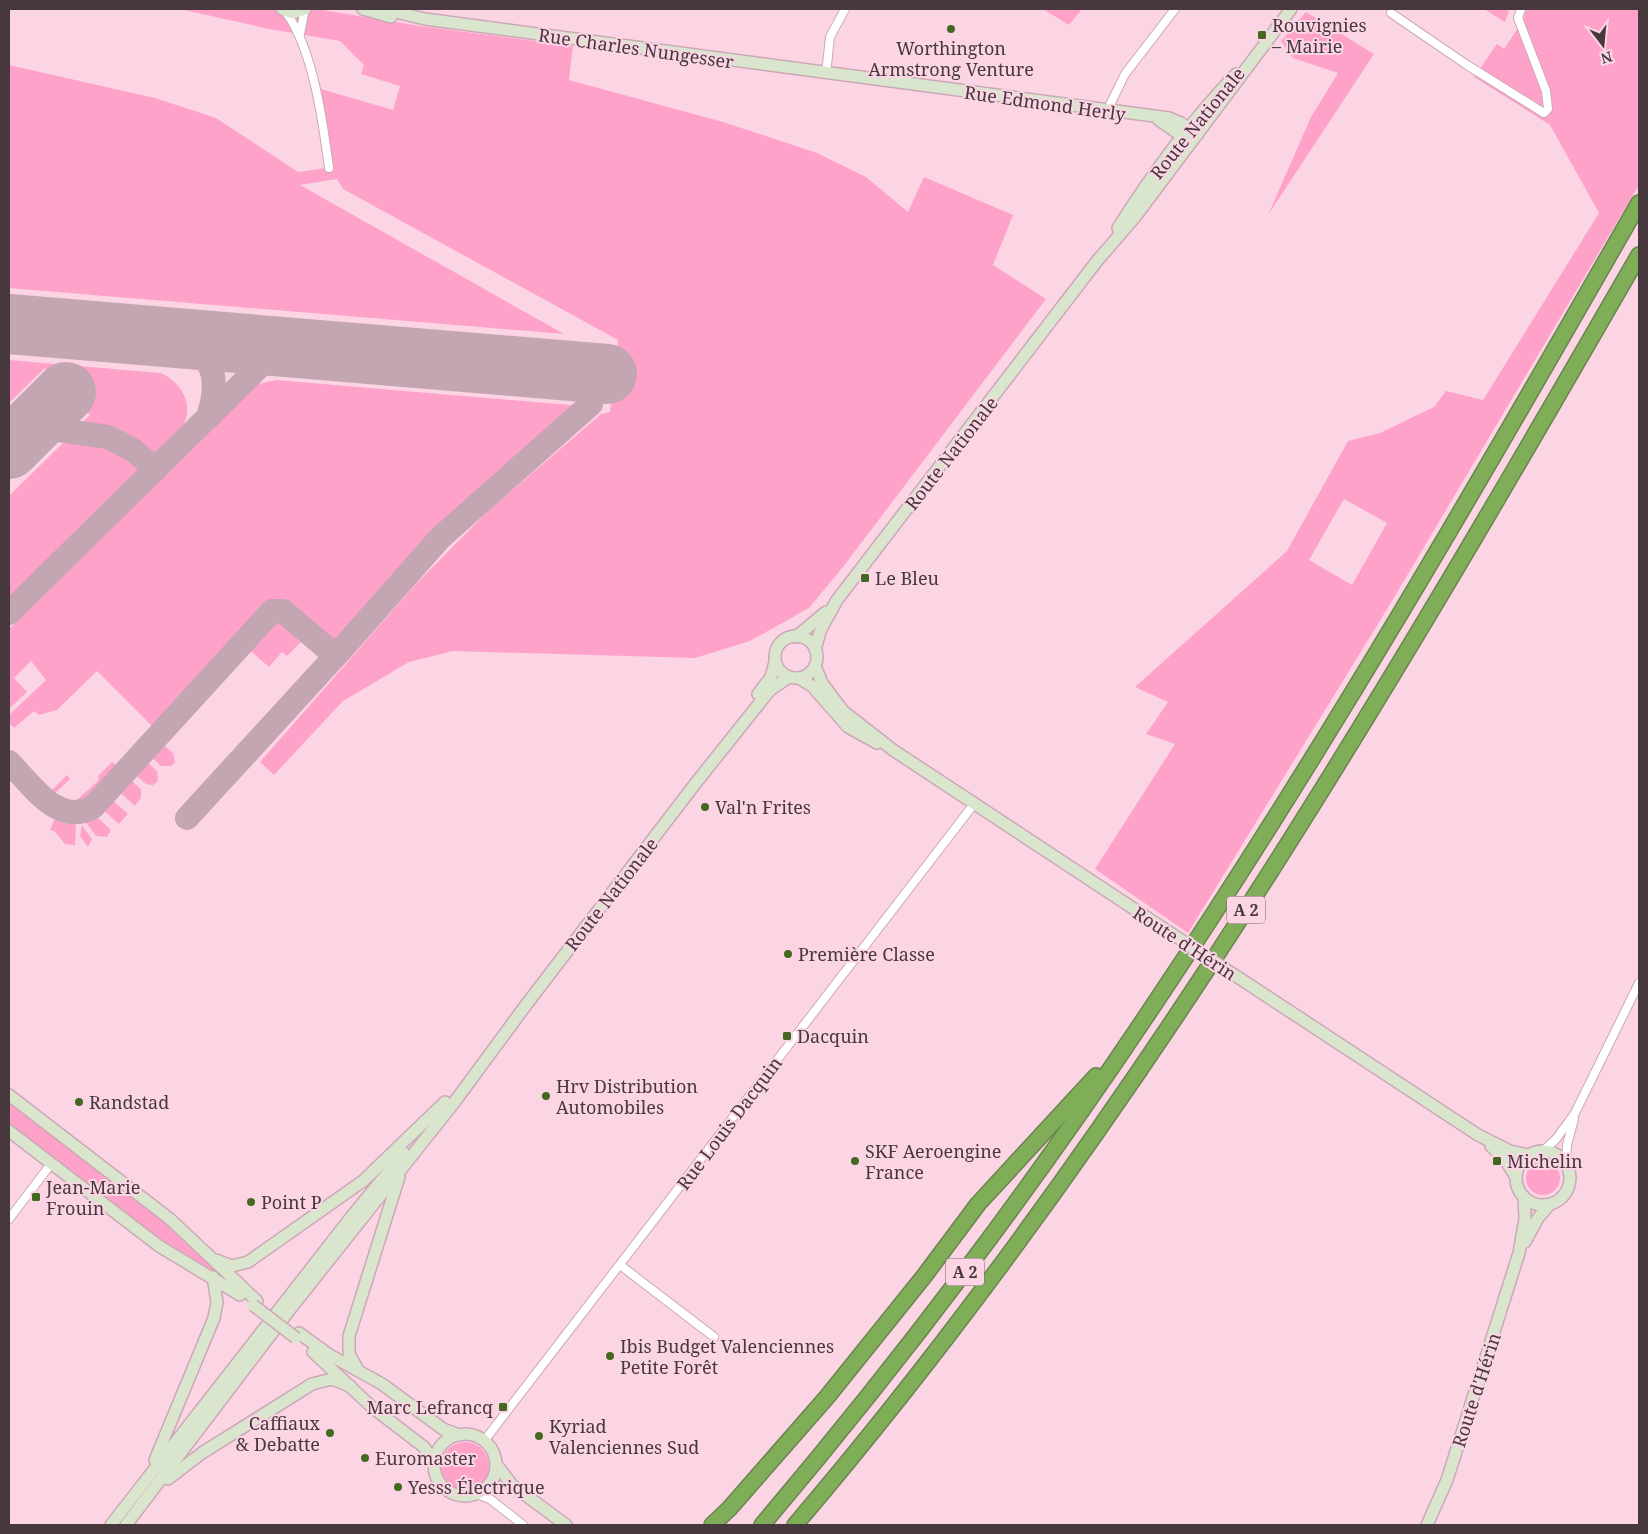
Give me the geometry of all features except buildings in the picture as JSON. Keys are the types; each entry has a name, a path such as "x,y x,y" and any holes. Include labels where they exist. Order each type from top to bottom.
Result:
{"highway":[{"name":"A 2","path":"762,1525 869,1396 962,1276 1046,1161 1152,1008 1278,813 1389,632 1639,203"},
{"name":"A 2","path":"796,1525 890,1410 991,1280 1067,1175 1180,1011 1284,851 1389,682 1639,255"},
{"path":"712,1525 730,1509 828,1397 925,1275 974,1208 1094,1078 1152,1008"}],"street":[{"path":"284,10 298,13 305,9"},
{"path":"300,38 300,26 305,9"},
{"name":"Rue Charles Nungesser","path":"363,9 390,17 425,19 848,76"},
{"name":"Rue Charles Nungesser","path":"383,9 425,19"},
{"path":"826,74 830,37 845,9"},
{"path":"1107,111 1125,74 1175,9"},
{"name":"Route Nationale","path":"815,649 821,629 837,600 1097,262 1142,191 1190,136 1218,93 1269,38 1291,9"},
{"path":"1391,13 1467,65 1544,114 1548,109 1546,91 1518,18 1521,9"},
{"path":"284,10 300,38 317,98 329,168"},
{"name":"Rue Edmond Herly","path":"848,76 1174,120 1190,136"},
{"path":"796,636 808,640 815,649 817,659 815,666 807,675 794,678 780,672 775,662 775,653 779,645 785,639 796,636 813,625 837,600"},
{"name":"Route Nationale","path":"696,784 766,684 775,662"},
{"name":"Route d'Hérin","path":"815,666 822,683 843,711 893,750 1478,1135 1510,1151 1528,1155"},
{"name":"Route Nationale","path":"526,1005 770,690 794,678"},
{"name":"Route d'Hérin","path":"794,678 812,686 836,715 855,733 893,750"},
{"name":"Rue Louis Dacquin","path":"484,1441 974,804"},
{"path":"1566,1163 1554,1153 1543,1151 1528,1155 1518,1167 1516,1178 1518,1188 1524,1197 1538,1205 1550,1204 1562,1197 1569,1187 1570,1175 1566,1163 1567,1145 1576,1113 1639,983"},
{"path":"111,1525 352,1216 489,1046 526,1005"},
{"path":"126,1525 291,1308 404,1166 526,1005"},
{"path":"9,1095 170,1219 255,1303"},
{"path":"210,1258 232,1266 248,1262 363,1181 413,1135 444,1102"},
{"path":"1543,1151 1556,1139 1576,1113"},
{"path":"9,1131 159,1246 255,1303 297,1336 373,1408 424,1447 434,1463 436,1476 447,1490 461,1496 477,1494 490,1499 523,1525"},
{"name":"Route d'Hérin","path":"1478,1135 1501,1156 1516,1178"},
{"path":"9,1219 51,1164"},
{"path":"358,1370 349,1354 349,1336 390,1202 404,1166"},
{"name":"Route d'Hérin","path":"1520,1253 1525,1219 1524,1197"},
{"name":"Route d'Hérin","path":"1427,1525 1447,1480 1520,1253 1538,1218 1550,1204"},
{"path":"620,1265 714,1337"},
{"path":"141,1487 157,1456 214,1318 217,1302 213,1277"},
{"path":"297,1336 388,1388 443,1429 459,1435 470,1435 484,1441 492,1450 496,1464 512,1485 566,1525"},
{"path":"147,1499 178,1470 202,1453 312,1384 332,1379 350,1386"},
{"path":"434,1463 438,1450 443,1444 459,1435"},
{"path":"477,1494 492,1480 496,1464"}],"shaded area":[{"path":"180,9 317,9 420,26 573,46 569,80 723,122 817,153 866,177 908,212 924,177 1013,215 993,265 1046,299 843,567 809,608 750,641 695,658 453,651 409,662 343,701 274,775 260,762 415,585 487,512 601,414 610,412 618,340 343,189 337,179 300,185 564,334 9,288 9,65 155,98 216,118 298,172 334,167 321,89 393,110 400,86 361,74 364,65 340,41 269,29"},
{"path":"1043,9 1082,9 1069,25"},
{"path":"1484,9 1504,9 1509,11 1505,22"},
{"path":"1526,9 1639,9 1639,185 1389,606 1188,933 1095,869 1175,744 1146,734 1168,702 1135,687 1287,551 1348,441 1380,433 1434,407 1446,391 1483,400 1599,213 1550,125 1474,77 1497,44 1504,49 1524,19","holes":["1344,499 1387,523 1352,585 1309,560"]},
{"path":"1306,12 1374,54 1268,215 1311,117 1338,73 1293,58 1281,41"},
{"path":"9,360 160,373 174,381 184,395 187,411 186,419 176,434 154,455 151,455 115,433 79,425 90,415 45,368 9,403"},
{"path":"276,380 582,406 437,534 340,642 326,643 286,607 272,605 156,730 97,671 57,710 39,715 34,711 14,728 9,723 9,715 46,680 31,661 14,678 27,692 9,709 9,629 245,394 259,384"},
{"path":"70,436 112,444 144,465 9,599 9,496"},
{"path":"287,620 306,637 287,656 282,652 269,667 245,646 266,623"},
{"path":"162,744 173,753 175,762 171,766 161,766 147,753 156,745"},
{"path":"143,758 157,771 158,781 153,785 146,784 131,771"},
{"path":"112,762 121,769 104,788 85,803 69,807 99,780 98,776"},
{"path":"67,775 70,779 56,792 49,793"},
{"path":"127,777 141,789 141,798 135,806 116,789"},
{"path":"109,797 128,814 119,824 100,807"},
{"path":"93,813 111,830 107,837 96,836 82,817"},
{"path":"56,816 71,819 76,826 75,845 65,844 54,831 50,830"},
{"path":"82,825 92,839 88,847 80,836"},
{"path":"9,1098 162,1217 227,1280 154,1239 9,1127"},
{"path":"1543,1161 1550,1162 1555,1166 1559,1171 1559,1185 1555,1190 1550,1194 1543,1195 1536,1194 1531,1190 1527,1185 1526,1178 1527,1171 1531,1166 1536,1162"},
{"path":"460,1442 470,1442 482,1449 489,1461 489,1471 482,1483 470,1490 460,1490 452,1486 445,1479 441,1471 441,1461 445,1453 452,1446"}],"taxiway":[{"path":"173,338 198,352 211,368 214,390 208,417"},
{"path":"9,613 267,359 280,352 297,349"},
{"path":"9,762 46,800 68,812 80,812 93,807 272,611 283,611 330,651 341,650 440,538 591,404 593,397 591,386 585,379 568,371"},
{"path":"9,423 108,437 133,450 156,469"},
{"path":"187,818 341,650"}],"runway":[{"path":"9,324 607,374"},
{"path":"9,449 66,392"}],"place":[{"name":"Worthington Armstrong Venture","path":"951,29"},
{"name":"Rouvignies – Mairie","path":"1262,35"},
{"name":"Le Bleu","path":"865,578"},
{"name":"Val'n Frites","path":"705,807"},
{"name":"Première Classe","path":"788,954"},
{"name":"Dacquin","path":"787,1036"},
{"name":"Hrv Distribution Automobiles","path":"546,1096"},
{"name":"Randstad","path":"79,1102"},
{"name":"SKF Aeroengine France","path":"855,1161"},
{"name":"Michelin","path":"1497,1161"},
{"name":"Jean-Marie Frouin","path":"36,1197"},
{"name":"Point P","path":"251,1202"},
{"name":"Ibis Budget Valenciennes Petite Forêt","path":"610,1356"},
{"name":"Marc Lefrancq","path":"503,1407"},
{"name":"Caffiaux & Debatte","path":"330,1433"},
{"name":"Kyriad Valenciennes Sud","path":"539,1436"},
{"name":"Euromaster","path":"365,1458"},
{"name":"Yesss Électrique","path":"398,1487"}]}
